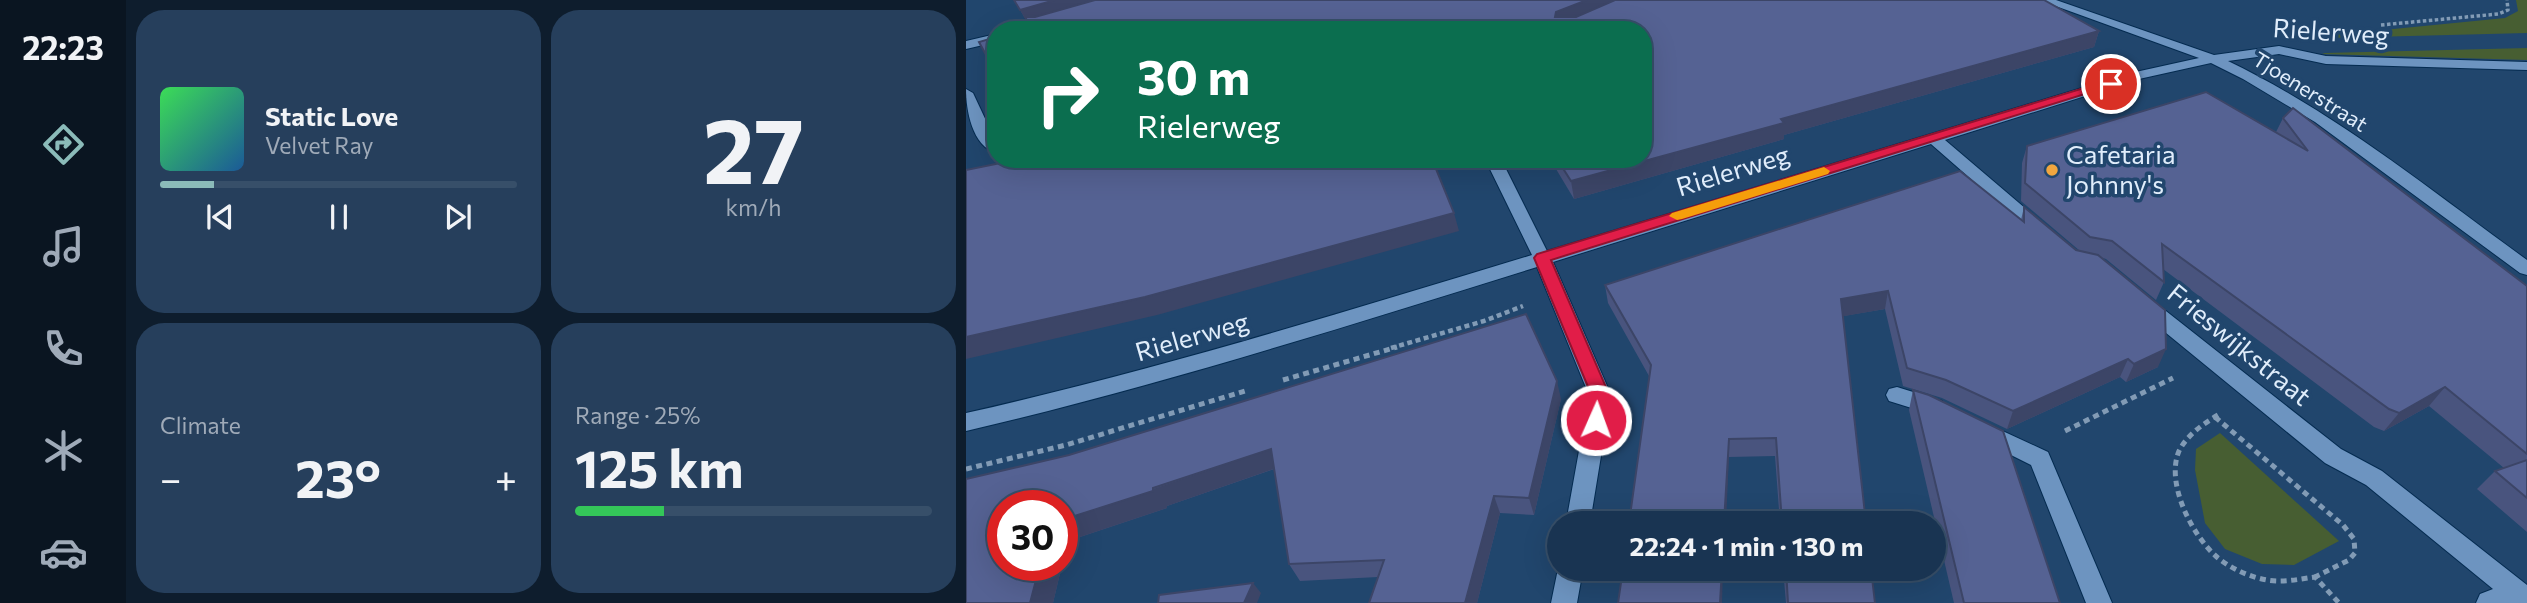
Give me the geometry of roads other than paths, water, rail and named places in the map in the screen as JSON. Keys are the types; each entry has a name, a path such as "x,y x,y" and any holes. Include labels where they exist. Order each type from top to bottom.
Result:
{"street":[{"name":"Tjoenerstraat","path":"2045,0 2213,59 2311,112 2527,269"},
{"path":"966,44 987,40"},
{"name":"Rielerweg","path":"966,422 1242,351 2136,76 2213,59 2279,50 2326,60 2527,66"},
{"path":"966,93 987,140"},
{"path":"1932,137 2058,245"},
{"path":"1497,168 1542,258 1600,394 1580,511"},
{"name":"Frieswijkstraat","path":"2128,291 2333,456 2374,478 2522,595"},
{"path":"1897,396 1933,406 2040,458 2099,603"},
{"path":"1564,603 1568,581"},
{"path":"2490,603 2522,595"}],"place":[{"name":"Cafetaria Johnny's","path":"2052,170"}]}
